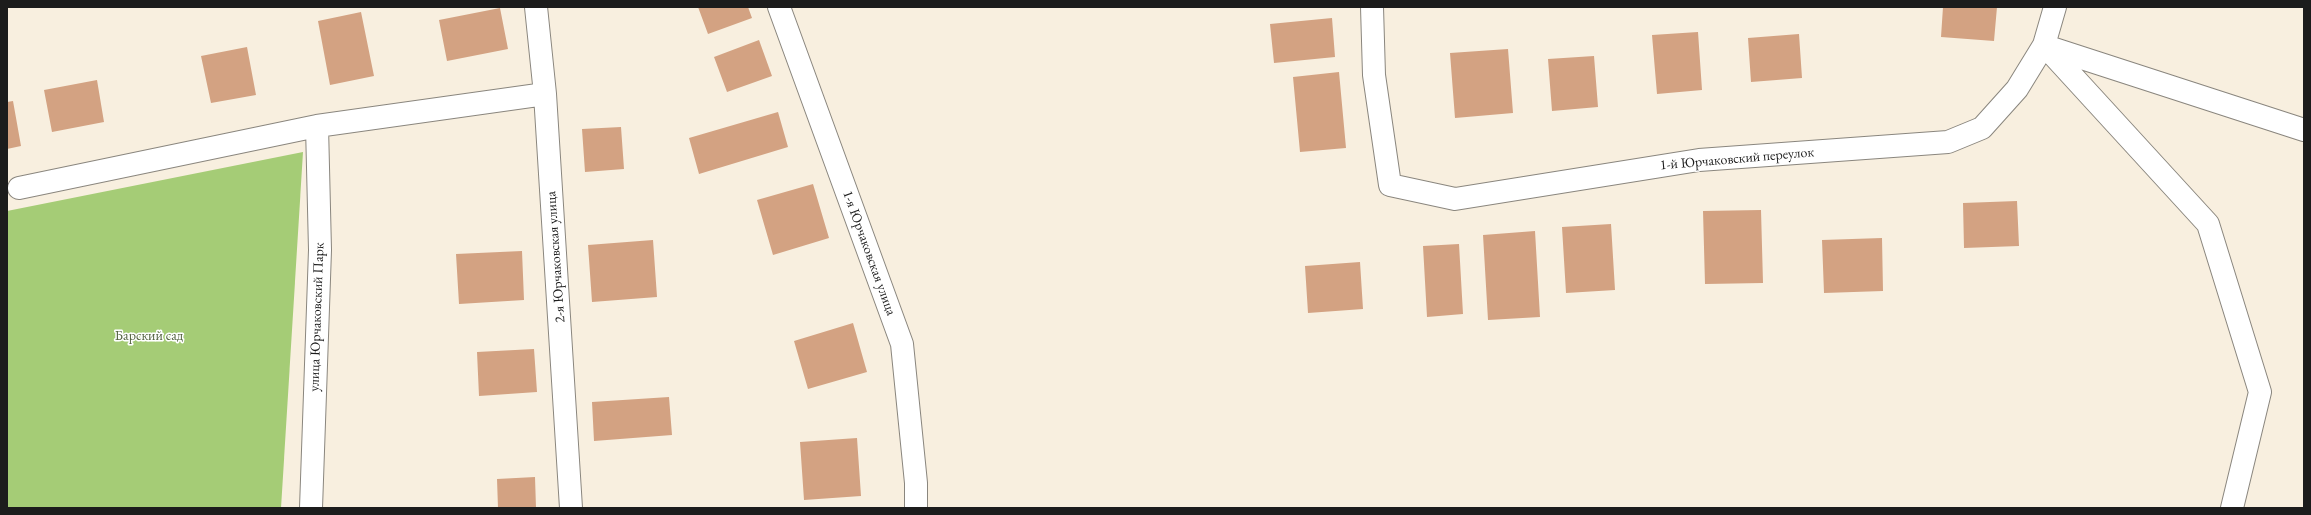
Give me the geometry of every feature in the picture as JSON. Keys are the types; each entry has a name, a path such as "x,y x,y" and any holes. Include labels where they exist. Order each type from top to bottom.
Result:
{"street":[{"name":"2-я Юрчаковская улица","path":"536,7 545,94 571,508"},
{"name":"1-я Юрчаковская улица","path":"779,7 902,344 916,483 916,508"},
{"name":"1-й Юрчаковский переулок","path":"1372,7 1374,75 1390,185 1455,199 1699,160 1948,142 1982,128 2017,89 2044,45 2055,7"},
{"path":"2044,45 2304,130"},
{"path":"2044,45 2208,224 2260,392 2232,508"},
{"path":"19,188 317,126 545,94"},
{"name":"улица Юрчаковский Парк","path":"312,508 320,250 317,126"}],"green space":[{"name":"Барский сад","path":"303,152 281,508 7,508 7,211"}],"building":[{"path":"698,7 748,7 752,18 708,34"},
{"path":"1943,7 1997,7 1994,41 1941,37"},
{"path":"500,8 508,49 447,61 439,20"},
{"path":"361,12 374,76 330,85 318,21"},
{"path":"1332,18 1335,57 1274,63 1270,24"},
{"path":"1698,32 1702,90 1657,94 1652,35"},
{"path":"1799,34 1802,78 1751,82 1748,38"},
{"path":"759,40 772,76 727,92 714,57"},
{"path":"247,47 256,95 211,103 201,56"},
{"path":"1508,49 1513,113 1455,118 1450,53"},
{"path":"1594,56 1598,107 1552,111 1548,59"},
{"path":"1339,72 1346,148 1300,152 1293,77"},
{"path":"97,80 104,122 52,132 44,90"},
{"path":"13,101 21,146 7,149 7,102"},
{"path":"778,112 788,147 699,174 689,138"},
{"path":"621,127 624,169 585,172 582,129"},
{"path":"813,184 829,238 773,255 757,200"},
{"path":"2017,201 2019,246 1964,248 1963,203"},
{"path":"1761,210 1763,283 1705,284 1703,211"},
{"path":"1611,224 1615,290 1566,293 1562,227"},
{"path":"1535,231 1540,317 1488,320 1483,235"},
{"path":"1882,238 1883,291 1824,293 1822,240"},
{"path":"653,240 657,297 592,302 588,245"},
{"path":"1459,244 1463,314 1427,317 1423,246"},
{"path":"522,251 524,300 459,304 456,254"},
{"path":"1360,262 1363,309 1308,313 1305,266"},
{"path":"853,323 867,372 808,389 794,341"},
{"path":"534,349 537,392 479,396 477,352"},
{"path":"669,397 672,435 594,441 592,402"},
{"path":"857,438 861,496 804,500 800,442"},
{"path":"535,477 536,508 498,508 497,479"}]}
